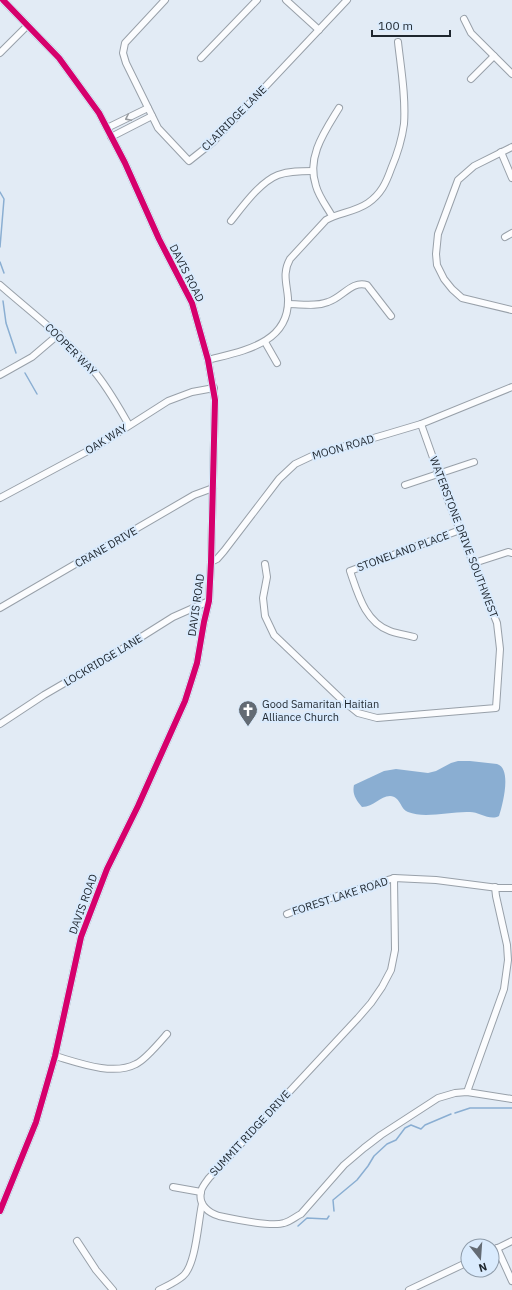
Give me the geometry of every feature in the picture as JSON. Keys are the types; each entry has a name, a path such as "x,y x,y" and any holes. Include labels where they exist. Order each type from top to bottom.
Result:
{"street":[{"name":"DAVIS ROAD","path":"0,1211 36,1122 55,1056 81,937 107,869 138,806 185,701 197,663 208,600 212,562 215,400 208,360 192,303 159,239 125,163 107,128 99,113 59,58 3,0"},
{"name":"CLAIRIDGE LANE","path":"165,0 125,43 123,53 126,63 158,128 189,161 213,142 348,0"},
{"path":"201,58 256,0"},
{"path":"286,0 319,30"},
{"path":"464,19 471,33 512,74"},
{"path":"0,53 27,26"},
{"path":"208,360 250,349 265,342 279,330 284,320 288,304 285,278 286,265 293,254 326,220 332,216 339,216 367,204 381,192 396,157 404,125 404,97 398,42"},
{"path":"471,79 494,56"},
{"path":"107,128 148,108"},
{"path":"332,216 316,186 313,171 313,160 321,138 339,108"},
{"path":"111,137 152,116"},
{"path":"512,147 474,166 458,180 438,234 436,245 436,265 452,290 462,298 512,310"},
{"path":"500,152 512,178"},
{"path":"231,221 256,191 268,180 277,175 287,173 313,171"},
{"path":"505,237 512,233"},
{"path":"288,304 316,305 327,303 354,285 362,283 367,285 391,316"},
{"name":"COOPER WAY","path":"0,285 59,334 94,371 129,425"},
{"path":"0,375 32,357 59,334"},
{"path":"265,342 277,363"},
{"name":"MOON ROAD","path":"212,562 224,551 279,479 295,464 314,454 421,424 512,387"},
{"name":"OAK WAY","path":"0,498 99,445 168,401 192,392 214,388"},
{"name":"WATERSTONE DRIVE SOUTHWEST","path":"265,564 267,577 263,598 265,616 274,635 342,700 358,713 377,718 496,708 500,649 498,623 460,530 421,424"},
{"path":"405,485 474,462"},
{"name":"CRANE DRIVE","path":"0,608 194,495 213,488"},
{"name":"STONELAND PLACE","path":"414,637 389,631 374,621 363,606 350,571 460,530"},
{"path":"474,564 508,552 512,553"},
{"name":"LOCKRIDGE LANE","path":"0,724 44,695 111,656 173,617 208,600"},
{"name":"FOREST LAKE ROAD","path":"287,914 394,878 436,880 512,888"},
{"name":"SUMMIT RIDGE DRIVE","path":"201,1192 209,1178 358,1018 372,1002 382,987 391,970 395,950 394,878"},
{"path":"468,1092 505,984 508,960 495,887"},
{"path":"505,984 512,986"},
{"path":"55,1056 94,1068 126,1068 138,1063 167,1034"},
{"path":"202,1204 213,1214 223,1217 283,1224 301,1214 344,1165 380,1135 438,1098 455,1092 468,1092 512,1100"},
{"path":"159,1290 184,1276 189,1268 202,1204 201,1192 173,1188"},
{"path":"78,1241 96,1270 112,1290"},
{"path":"500,1247 512,1241"},
{"path":"500,1259 512,1281"},
{"path":"409,1290 460,1266"}],"water":[{"path":"458,761 497,764 502,767 504,772 505,787 499,816 488,817 473,812 430,815 415,814 405,810 396,798 390,796 386,796 366,807 362,807 354,794 354,785 384,771 396,769 428,773"}],"waterway":[{"path":"0,192 4,199 0,247"},
{"path":"0,262 4,273"},
{"path":"3,301 6,323 16,353"},
{"path":"25,373 37,394"},
{"path":"455,1113 470,1108 512,1108"},
{"path":"334,1211 333,1200 357,1180 374,1156 387,1144 396,1140 405,1128 411,1125 421,1129 425,1125 451,1114"},
{"path":"298,1226 307,1218 327,1219 329,1216"}],"cycle path":[{"path":"0,1211 36,1122 55,1056 81,937 107,869 138,806 185,701 197,663 209,601 215,400 208,360 192,303 159,239 125,163 99,113 59,58 3,0"}],"place":[{"name":"Good Samaritan Haitian Alliance Church","path":"248,727"}]}
